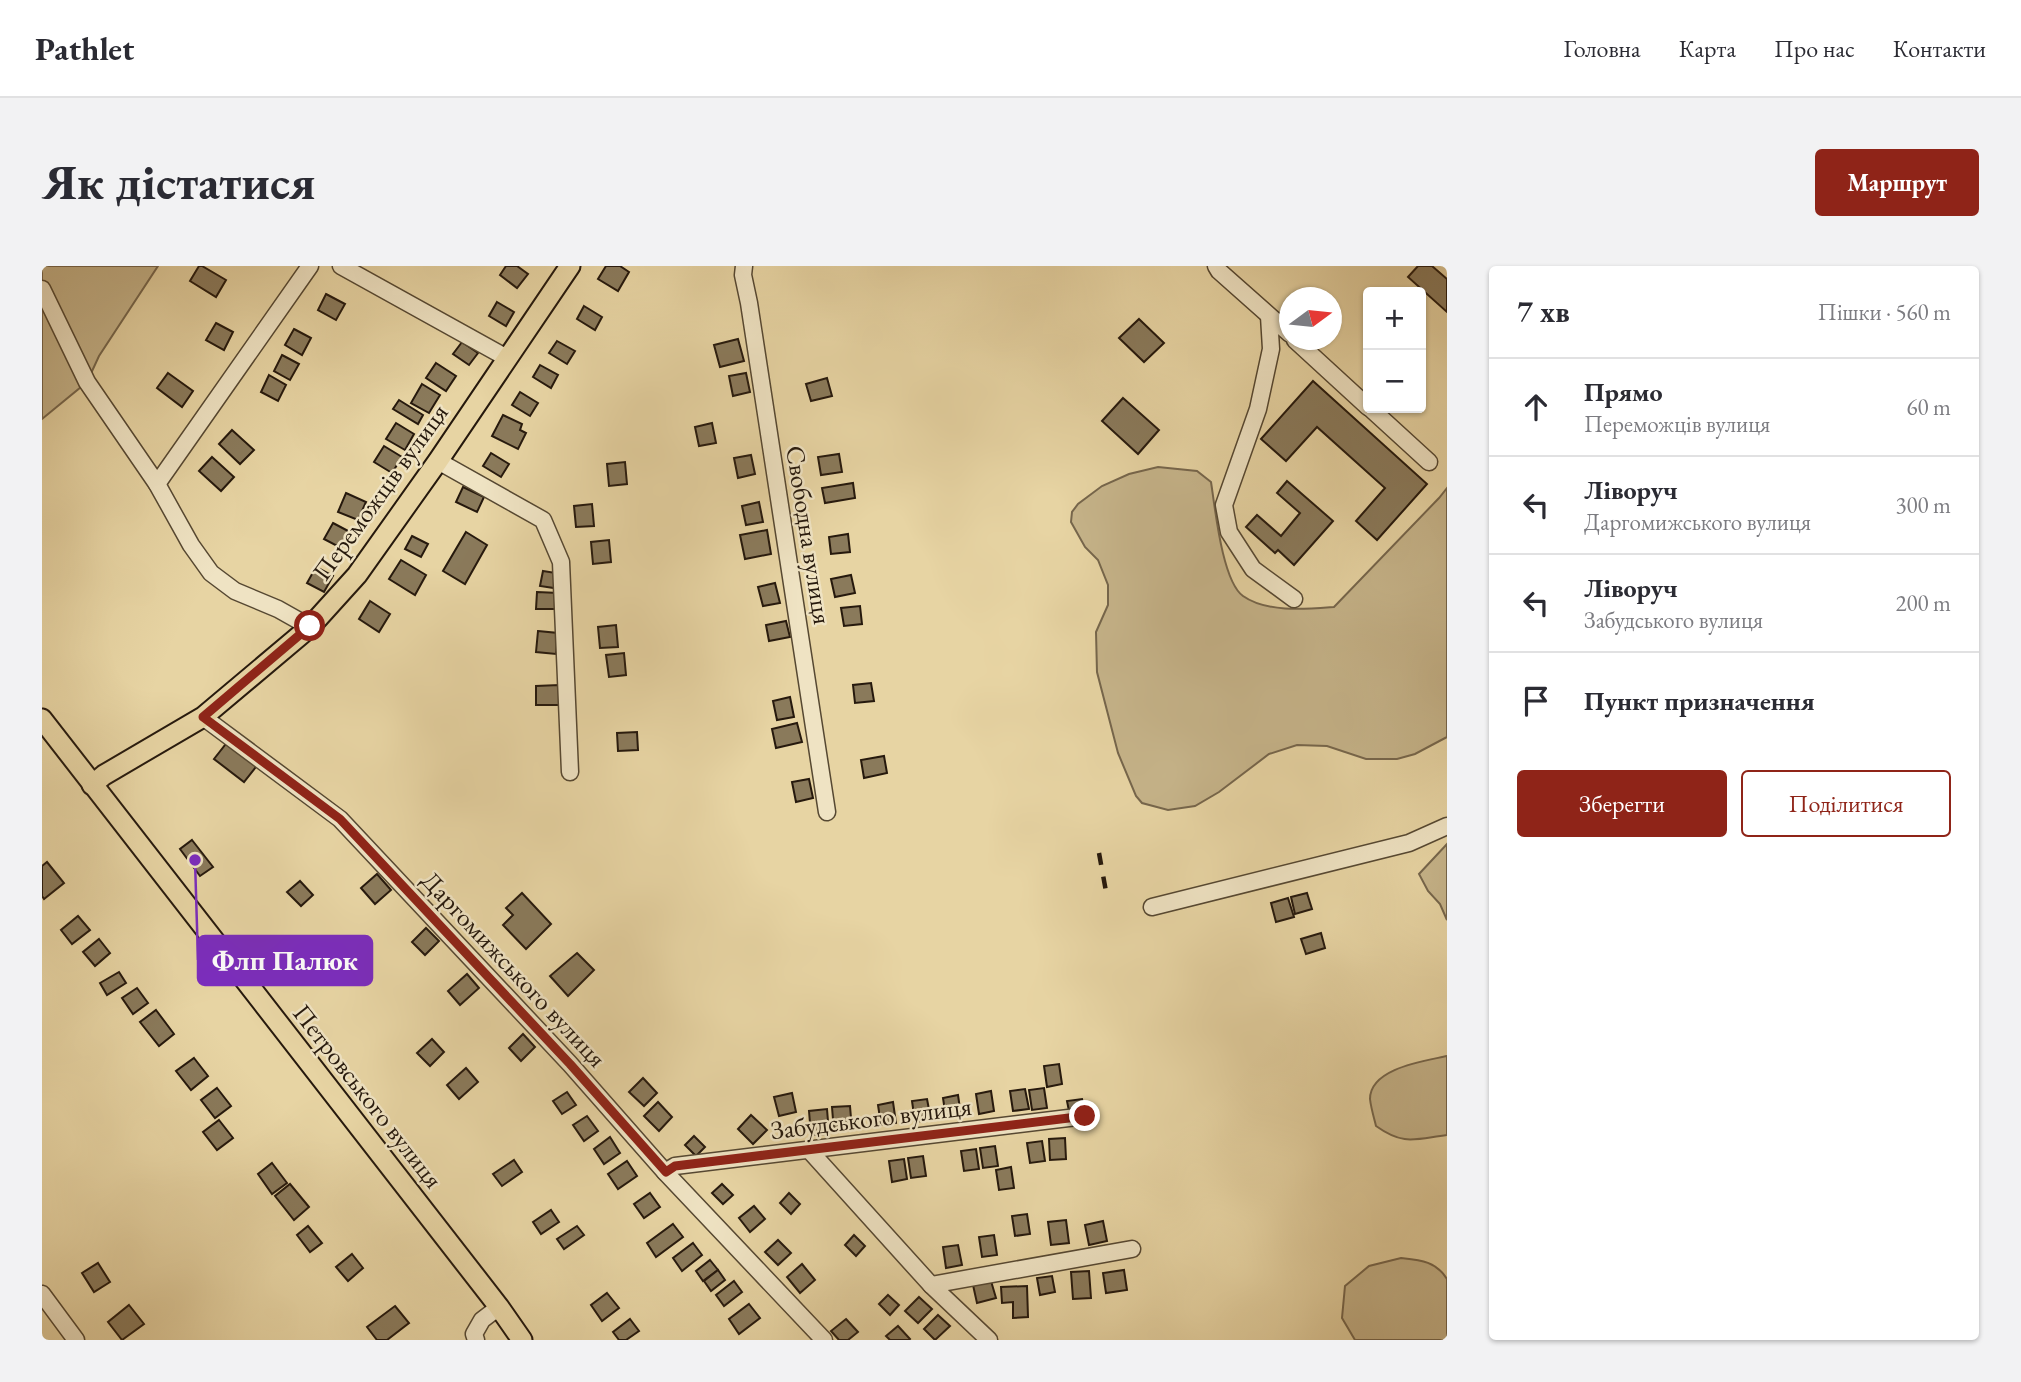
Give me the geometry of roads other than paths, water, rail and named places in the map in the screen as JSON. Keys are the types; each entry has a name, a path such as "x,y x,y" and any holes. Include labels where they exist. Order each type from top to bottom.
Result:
{"main road":[{"name":"Переможців вулиця","path":"92,785 104,775 203,717 310,626 357,575 570,266"},
{"name":"Петровського вулиця","path":"42,719 522,1340"}],"street":[{"path":"157,484 310,266"},
{"path":"341,266 507,358"},
{"name":"Свободна вулиця","path":"744,266 743,275 827,812"},
{"path":"1216,266 1279,325"},
{"path":"42,289 87,382 157,484 191,545 211,573 234,591 310,626"},
{"path":"1269,316 1271,349 1258,409 1224,505 1229,532 1253,569 1294,599"},
{"path":"1306,350 1363,402"},
{"path":"1376,413 1429,462"},
{"path":"438,461 543,520 561,562 569,772"},
{"name":"Даргомижського вулиця","path":"203,717 340,819 824,1340"},
{"path":"1152,907 1409,842 1447,825"},
{"name":"Забудського вулиця","path":"666,1172 675,1166 1085,1116"},
{"path":"809,1150 931,1285 989,1340"},
{"path":"931,1285 1132,1249"},
{"path":"42,1294 76,1340"},
{"path":"476,1340 474,1334 482,1320 499,1307"}],"railway":[{"path":"1099,853 1107,897"}],"place":[{"name":"Флп Палюк","path":"195,860"}]}
